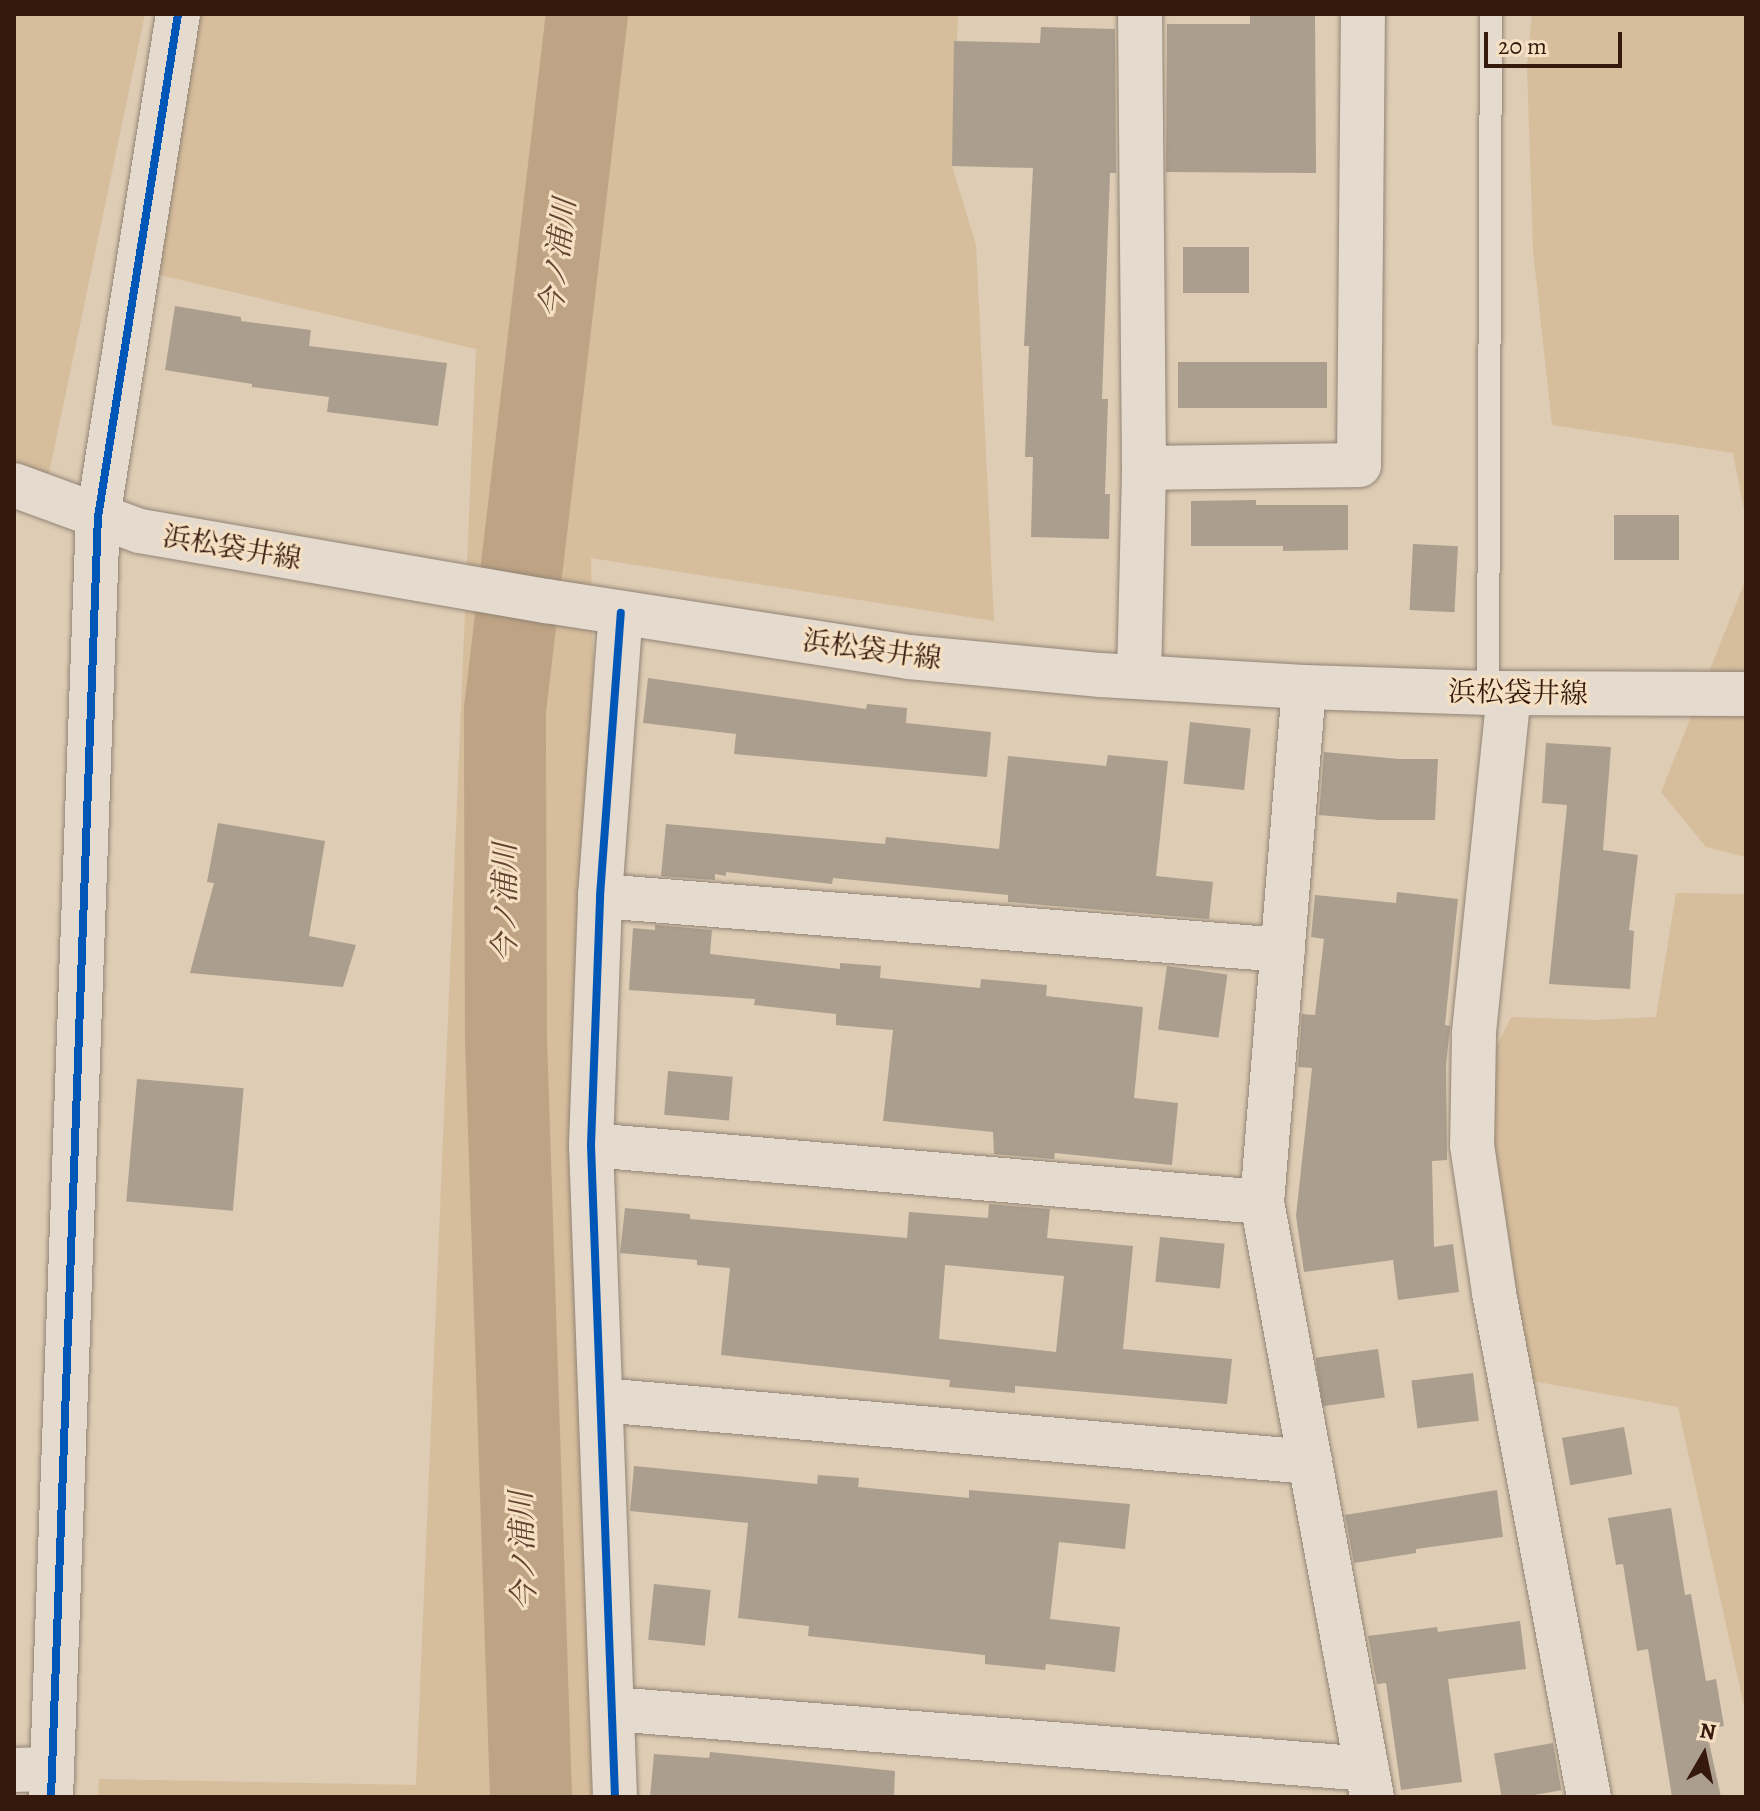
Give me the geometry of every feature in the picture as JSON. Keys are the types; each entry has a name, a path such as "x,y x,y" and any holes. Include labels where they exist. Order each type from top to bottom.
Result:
{"street":[{"path":"39,1779 98,517 178,14"},
{"path":"1139,677 1144,468 1140,14"},
{"path":"1144,468 1359,465 1363,14"},
{"name":"浜松袋井線","path":"14,485 98,517 156,534 471,589 909,657 1139,677 1304,687 1498,693 1746,694"},
{"path":"615,1797 591,1145 600,896 621,613"},
{"path":"612,1709 1369,1783 1262,1202 1304,687"},
{"path":"1498,693 1474,1034 1472,1145 1494,1293 1589,1797"},
{"path":"600,896 1283,950"},
{"path":"591,1145 1262,1202"},
{"path":"601,1400 1310,1462"}],"lane":[{"path":"1491,14 1498,693"}],"shaded area":[{"path":"14,14 145,14 44,497 14,485"},
{"path":"193,14 958,14 952,166 976,245 994,621 591,558 615,1797 98,1797 99,1779 416,1785 476,349 138,270"},
{"path":"1532,14 1746,14 1746,520 1733,453 1552,425 1533,250 1527,65"},
{"path":"1746,579 1746,857 1706,847 1661,792"},
{"path":"1676,893 1746,894 1746,1715 1678,1407 1510,1377 1472,1098 1511,1017 1595,1020 1656,1017"}],"building":[{"path":"1250,14 1315,14 1316,173 1166,172 1167,24 1250,24"},
{"path":"1041,27 1115,29 1116,173 1110,173 1102,399 1108,399 1105,494 1110,494 1109,539 1031,537 1033,457 1025,457 1029,346 1024,346 1033,168 952,166 954,41 1040,43"},
{"path":"1183,247 1249,247 1249,293 1183,293"},
{"path":"175,306 241,317 241,321 311,330 309,346 447,363 438,426 327,412 329,397 252,387 252,384 165,370"},
{"path":"1178,362 1327,362 1327,408 1178,408"},
{"path":"1256,500 1256,505 1348,505 1348,550 1283,551 1283,546 1191,546 1191,501"},
{"path":"1614,515 1679,515 1679,560 1614,560"},
{"path":"1413,544 1458,546 1454,612 1410,610"},
{"path":"648,678 866,709 867,704 907,708 906,723 991,732 987,777 734,754 736,734 643,723"},
{"path":"1190,722 1251,728 1244,790 1184,784"},
{"path":"1546,743 1611,747 1603,850 1638,855 1629,930 1634,931 1630,989 1549,984 1567,805 1542,803"},
{"path":"1324,752 1438,759 1435,820 1379,820 1319,815"},
{"path":"1108,755 1168,761 1156,876 1213,882 1209,919 1008,902 1008,895 833,878 832,884 726,872 726,876 715,874 715,880 661,876 666,824 885,844 886,837 999,849 1008,756 1106,766"},
{"path":"218,823 325,841 309,936 356,945 343,987 190,973 214,883 207,882"},
{"path":"1397,892 1458,899 1445,1025 1450,1026 1446,1065 1447,1160 1432,1161 1434,1247 1453,1244 1459,1292 1398,1300 1393,1260 1304,1272 1296,1216 1312,1068 1298,1067 1302,1014 1315,1015 1324,939 1311,937 1315,895 1396,903"},
{"path":"655,925 712,930 710,954 840,969 840,963 881,966 880,978 980,988 981,979 1047,985 1046,996 1143,1007 1134,1098 1178,1103 1172,1165 1055,1153 1054,1159 994,1154 993,1132 883,1121 893,1030 836,1025 836,1014 754,1005 755,999 629,990 633,928 655,930"},
{"path":"1167,966 1227,974 1218,1038 1158,1029"},
{"path":"668,1071 733,1077 729,1120 664,1115"},
{"path":"137,1079 244,1088 233,1211 126,1202"},
{"path":"989,1204 1050,1209 1047,1238 1133,1246 1123,1349 1232,1359 1227,1404 1015,1386 1015,1393 949,1387 950,1380 721,1355 730,1268 697,1265 697,1260 620,1253 625,1208 690,1214 690,1219 907,1238 909,1212 988,1218","holes":["945,1265 1064,1276 1056,1352 939,1339"]},
{"path":"1160,1237 1225,1244 1220,1289 1155,1282"},
{"path":"1378,1349 1385,1398 1322,1406 1316,1358"},
{"path":"1473,1373 1479,1421 1417,1428 1411,1381"},
{"path":"1624,1427 1632,1474 1570,1485 1562,1438"},
{"path":"634,1466 817,1484 818,1475 859,1478 858,1487 969,1498 969,1490 1130,1504 1125,1549 1059,1542 1050,1619 1120,1627 1115,1672 1046,1664 1045,1670 985,1664 985,1655 808,1636 809,1626 738,1618 748,1523 630,1511"},
{"path":"1497,1490 1503,1537 1416,1549 1416,1553 1354,1563 1345,1515"},
{"path":"1671,1508 1685,1595 1691,1594 1706,1681 1716,1679 1724,1726 1706,1729 1721,1797 1672,1797 1648,1649 1637,1651 1623,1564 1616,1565 1608,1518"},
{"path":"654,1584 711,1590 705,1646 648,1640"},
{"path":"1520,1621 1526,1669 1448,1679 1462,1782 1401,1790 1386,1683 1377,1684 1368,1636 1437,1627 1438,1632"},
{"path":"1553,1743 1561,1790 1523,1797 1502,1797 1494,1753"},
{"path":"710,1752 895,1771 894,1797 650,1797 654,1754 709,1758"}],"waterway":[{"name":"今ノ浦川","path":"531,1797 506,1038 505,710 587,14"}],"cycle path":[{"path":"51,1797 98,517 178,14"},
{"path":"615,1797 591,1145 600,896 621,613"}]}
